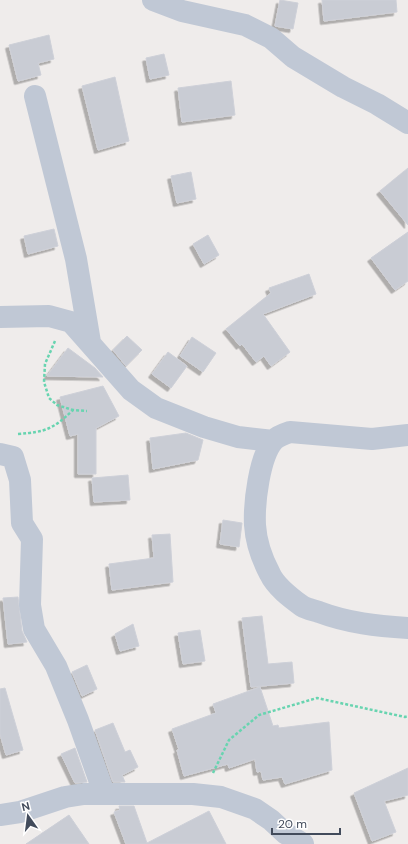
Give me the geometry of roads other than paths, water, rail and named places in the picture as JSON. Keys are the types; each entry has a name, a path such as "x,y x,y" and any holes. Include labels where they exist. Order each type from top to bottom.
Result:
{"street":[{"path":"153,0 182,11 245,25 271,38 293,57 342,87 377,104 408,123"},
{"path":"35,96 76,259 90,343"},
{"path":"0,317 49,316 71,322 132,390 156,408 204,427 231,435 254,440 273,441"},
{"path":"408,435 372,439 290,432 280,435 273,441 267,453 259,479 255,526 260,550 270,576 286,593 304,607 340,620 380,626 408,628"},
{"path":"0,454 13,457 20,480 22,523 32,539 30,605 34,629 59,672 104,793"},
{"path":"0,816 27,810 65,797 84,794 193,794 221,797 255,809 285,833 303,844"}]}
